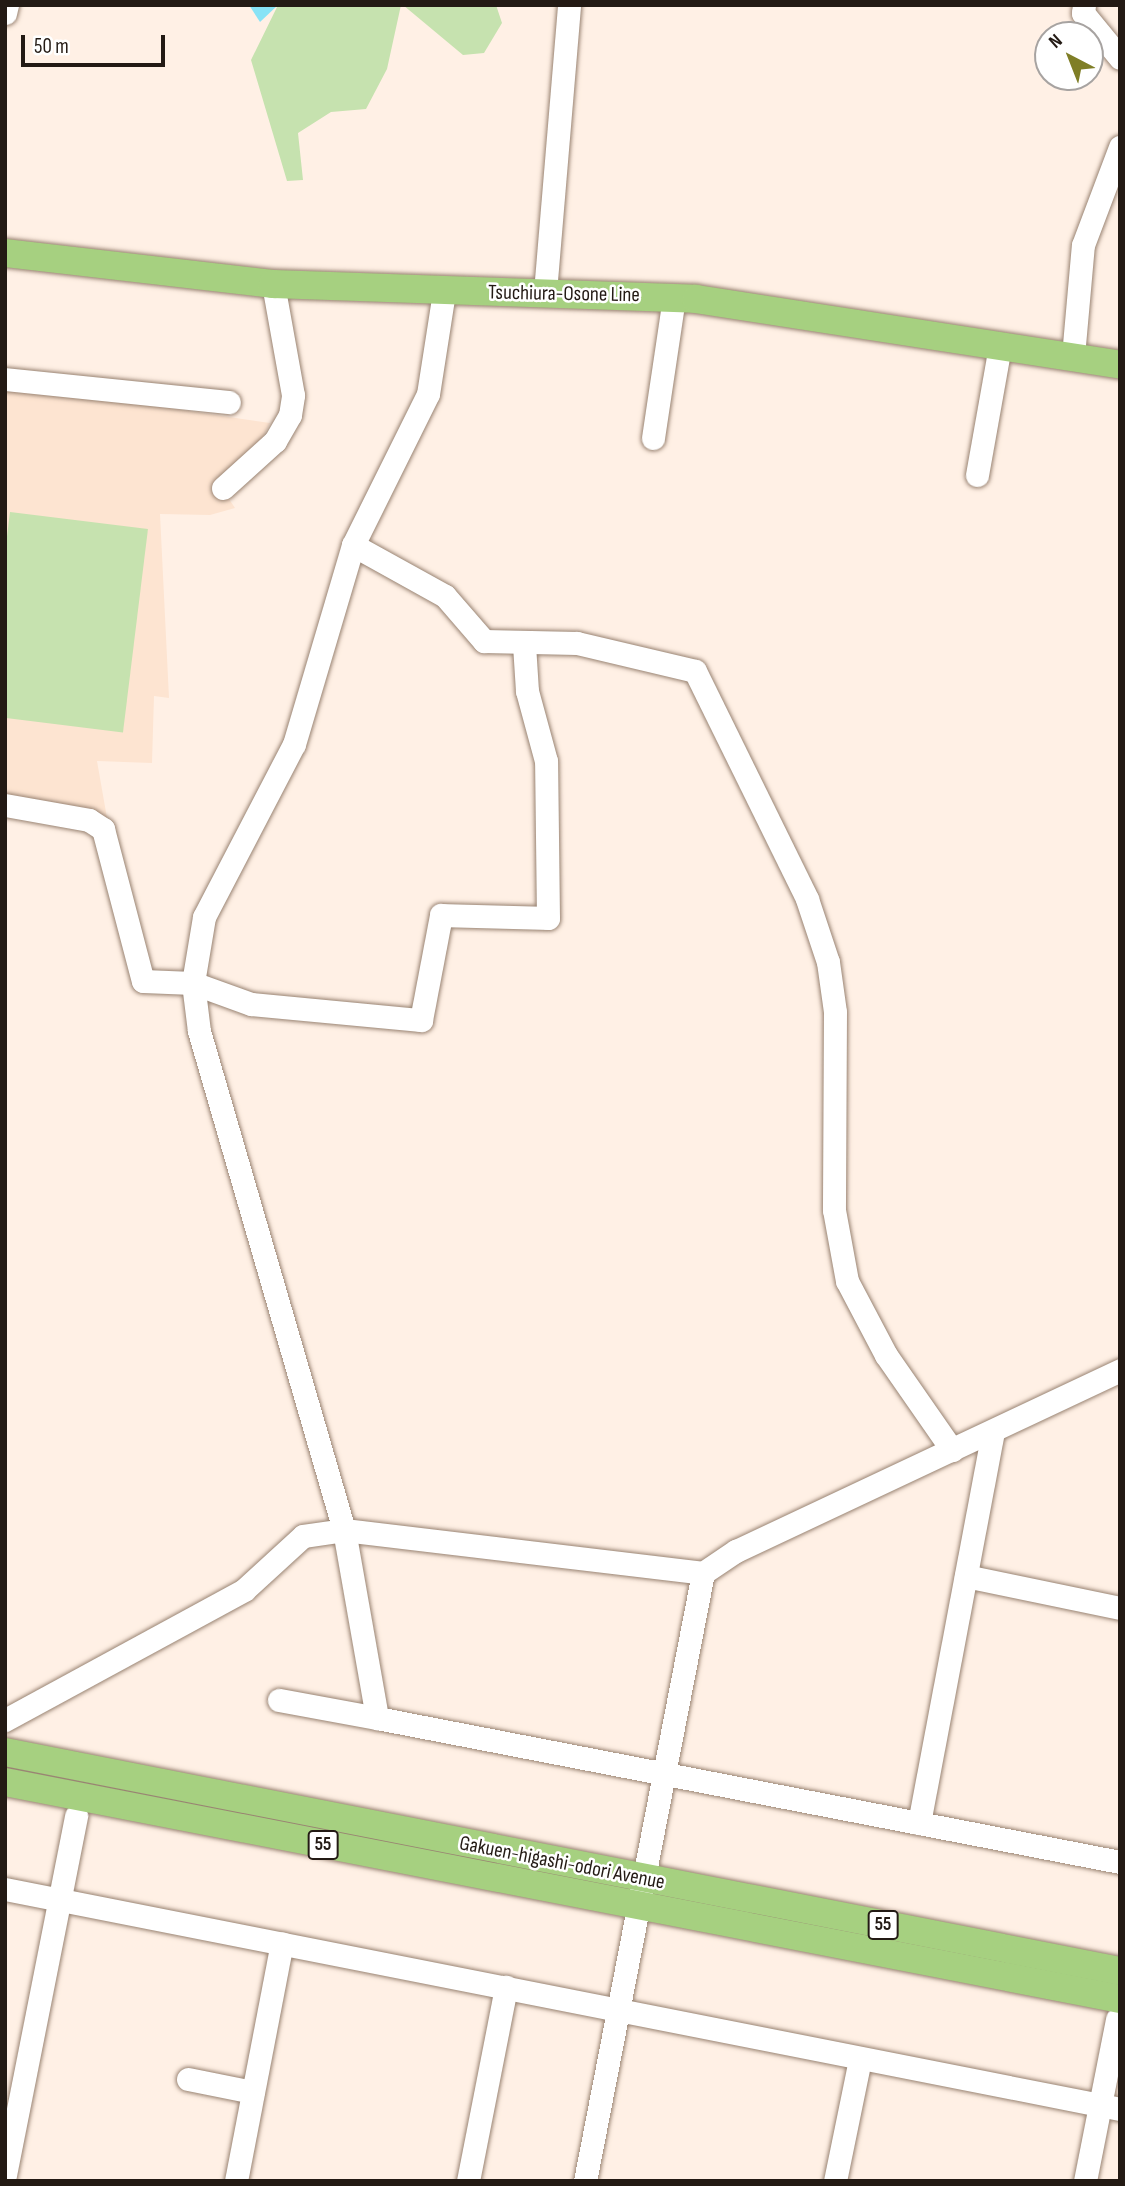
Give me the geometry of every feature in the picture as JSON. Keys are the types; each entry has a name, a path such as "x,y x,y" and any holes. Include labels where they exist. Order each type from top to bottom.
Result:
{"main road":[{"name":"Tsuchiura-Osone Line","path":"5,253 273,284 444,292 545,292 674,297 1120,365"},
{"name":"Gakuen-higashi-odori Avenue","path":"5,1752 645,1893 1119,2009"},
{"name":"Gakuen-higashi-odori Avenue","path":"5,1782 645,1893 1120,1971"}],"street":[{"path":"5,13 7,5"},
{"path":"545,292 569,5"},
{"path":"1084,5 1083,13 1120,58"},
{"path":"1073,356 1083,245 1120,147"},
{"path":"223,488 267,450 290,415 293,396 273,284"},
{"path":"377,1718 344,1530 199,1031 193,983 205,917 294,744 353,545 428,394 444,292"},
{"path":"653,438 674,297"},
{"path":"977,475 1000,346"},
{"path":"5,379 229,402"},
{"path":"353,545 445,596 484,641 524,645 577,643 666,660 695,671 807,899 828,962 835,1012 834,1210 847,1281 879,1344 952,1450"},
{"path":"5,805 80,818 103,829 142,982 193,983 251,1004 421,1020 441,915 548,918 546,761 527,691 524,645"},
{"path":"5,1720 244,1590 303,1536 344,1530 703,1573 736,1550 993,1432 1120,1370"},
{"path":"919,1823 993,1432"},
{"path":"585,2181 645,1893 703,1573"},
{"path":"966,1576 1120,1608"},
{"path":"279,1700 1120,1862"},
{"path":"5,2175 76,1816"},
{"path":"5,1889 1110,2107"},
{"path":"236,2181 282,1943"},
{"path":"468,2181 506,1987"},
{"path":"1085,2181 1110,2107 1119,2009"},
{"path":"835,2181 860,2059"},
{"path":"188,2078 253,2092"}],"shaded area":[{"path":"5,384 270,423 257,448 217,481 235,508 210,515 160,514 169,698 154,696 152,763 97,761 107,818 5,798"}],"green space":[{"path":"278,5 401,5 387,69 366,109 331,112 298,133 303,180 287,181 251,60"},
{"path":"403,5 496,5 502,23 484,53 463,55"},
{"path":"10,512 148,529 123,732 5,718 5,553"}],"water":[{"path":"249,5 278,5 260,22"}]}
